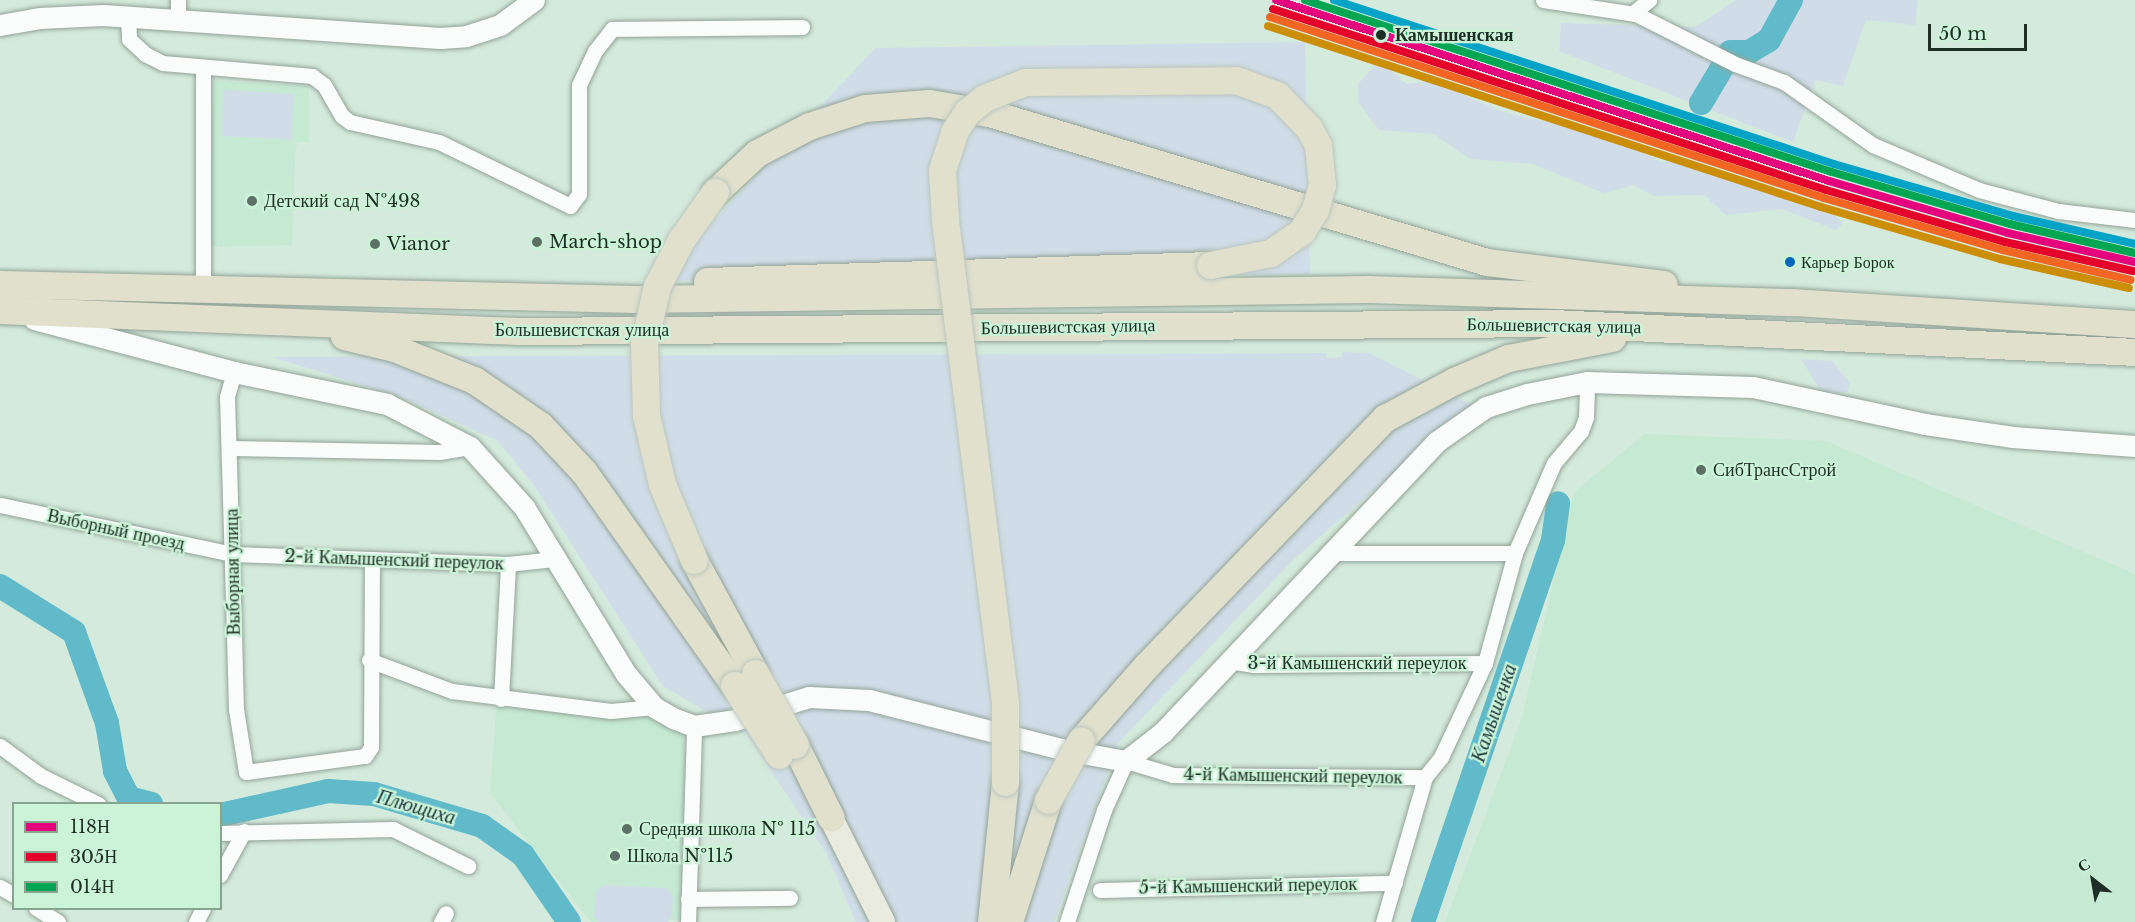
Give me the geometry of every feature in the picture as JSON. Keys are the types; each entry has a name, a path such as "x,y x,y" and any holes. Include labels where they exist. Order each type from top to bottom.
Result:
{"highway":[{"path":"425,295 1210,265 1270,253 1302,231 1315,210 1323,185 1318,145 1309,128 1277,95 1236,80 1026,82 984,98 967,112 954,132 942,170 945,219 1005,702 1005,782 991,922"},
{"path":"744,679 662,484 646,415 644,343 657,286 681,240 715,192 757,153 809,126 866,108 929,103 988,113 1487,262 1647,281 1751,302"},
{"name":"Большевистская улица","path":"0,284 425,295 868,298 1368,289 1751,302 2135,324"},
{"name":"Большевистская улица","path":"0,310 518,331 1553,323 2135,352"},
{"path":"278,322 394,348 474,380 540,424 584,472 744,679 831,819"},
{"path":"1009,922 1048,800 1081,740 1147,665 1386,418 1454,381 1508,358 1595,339 1697,331"}],"main road":[{"path":"831,819 867,882 883,922"}],"street":[{"path":"0,25 40,18 129,17 178,10 440,38 466,36 500,25 534,0"},
{"path":"1546,0 1634,14 1735,64 1784,82 1872,145 1978,190 2058,211 2135,220"},
{"path":"1634,14 1650,0"},
{"path":"129,17 129,39 145,54 164,63 312,76 324,85 342,116 350,122 439,142 512,175 562,205 576,202 579,194 579,85 595,51 612,29 802,27"},
{"path":"202,68 203,291"},
{"path":"0,310 234,372 387,404 470,447 512,490 626,674 654,707 694,726 735,720 809,697 869,700 1065,750 1126,761"},
{"name":"Выборная улица","path":"234,372 227,397 231,448 236,709 246,772 365,756 371,747 369,660"},
{"path":"1383,922 1425,777 1441,757 1485,663 1515,553 1554,463 1581,431 1586,417 1587,382"},
{"path":"1067,922 1104,810 1126,761 1163,732 1436,442 1486,407 1565,384 1587,382 1753,387 1925,424 2013,437 2135,446"},
{"path":"231,448 439,452 470,447"},
{"name":"Выборный проезд","path":"0,505 233,554"},
{"path":"1331,553 1515,553"},
{"name":"2-й Камышенский переулок","path":"233,554 372,561 508,564 554,559"},
{"path":"372,561 369,660 452,691 610,711 654,707"},
{"path":"501,699 508,564"},
{"name":"3-й Камышенский переулок","path":"1228,661 1253,665 1485,663"},
{"path":"688,922 694,726"},
{"path":"0,746 40,776 94,802"},
{"name":"4-й Камышенский переулок","path":"1126,761 1173,775 1425,777"},
{"path":"222,833 244,831 320,834 393,830 468,866"},
{"path":"222,871 244,831"},
{"name":"5-й Камышенский переулок","path":"1100,890 1395,883"},
{"path":"688,899 790,898"},
{"path":"38,910 57,922"}],"shaded area":[{"path":"1736,0 1918,0 1915,25 1866,20 1843,86 1815,80 1793,142 1559,51 1561,23 1695,27"},
{"path":"1305,42 1310,274 658,281 875,48"},
{"path":"1379,61 1407,84 1440,80 1467,97 1513,115 1619,136 1660,162 1679,160 1808,207 1831,211 1843,223 1836,230 1782,209 1726,215 1704,195 1653,196 1634,185 1603,193 1533,164 1470,159 1434,134 1379,130 1358,102 1358,84"},
{"name":"Детский сад №498","path":"214,81 309,86 309,142 297,142 295,157 292,245 208,247"},
{"path":"224,90 294,94 291,140 222,136"},
{"path":"1342,352 1369,353 1472,405 1293,560 1118,743 1054,922 856,922 826,853 747,735 663,686 533,484 498,441 401,397 272,357 1326,353 1327,358 1342,357"},
{"path":"1801,359 1832,361 1850,383 1848,392 1828,394 1819,388"},
{"path":"1645,434 1826,441 2135,574 2135,922 1445,922 1522,718 1574,492"},
{"name":"Школа №115","path":"497,699 669,713 683,728 694,919 591,922 490,793"},
{"path":"604,885 667,888 673,896 672,914 668,922 599,922 594,917 596,892"}],"waterway":[{"name":"Камышенка","path":"1730,52 1749,52 1769,40 1791,0"},
{"name":"Камышенка","path":"1701,103 1723,66"},
{"name":"Камышенка","path":"1423,922 1553,540 1558,503"},
{"name":"Плющиха","path":"0,586 74,632 107,723 115,771 129,798 144,802"},
{"name":"Плющиха","path":"222,815 328,791 374,794 482,826 523,855 569,922"}],"transit line":[{"name":"118Н","path":"1276,0 1829,181 2008,233 2135,262"},
{"name":"014Н","path":"1305,0 1832,172 2010,224 2135,253"},
{"path":"1334,0 1834,164 2013,216 2135,244"},
{"name":"305Н","path":"1273,9 1826,190 2005,242 2133,271"},
{"path":"1270,17 1824,198 2003,250 2131,280"},
{"path":"1268,26 1821,207 2000,259 2129,288"}],"place":[{"name":"Камышенская","path":"1381,35"},
{"name":"Детский сад №498","path":"252,201"},
{"name":"March-shop","path":"537,242"},
{"name":"Vianor","path":"375,244"},
{"name":"Карьер Борок","path":"1790,262"},
{"name":"СибТрансСтрой","path":"1701,470"},
{"name":"Средняя школа № 115","path":"627,829"},
{"name":"Школа №115","path":"615,856"}]}
